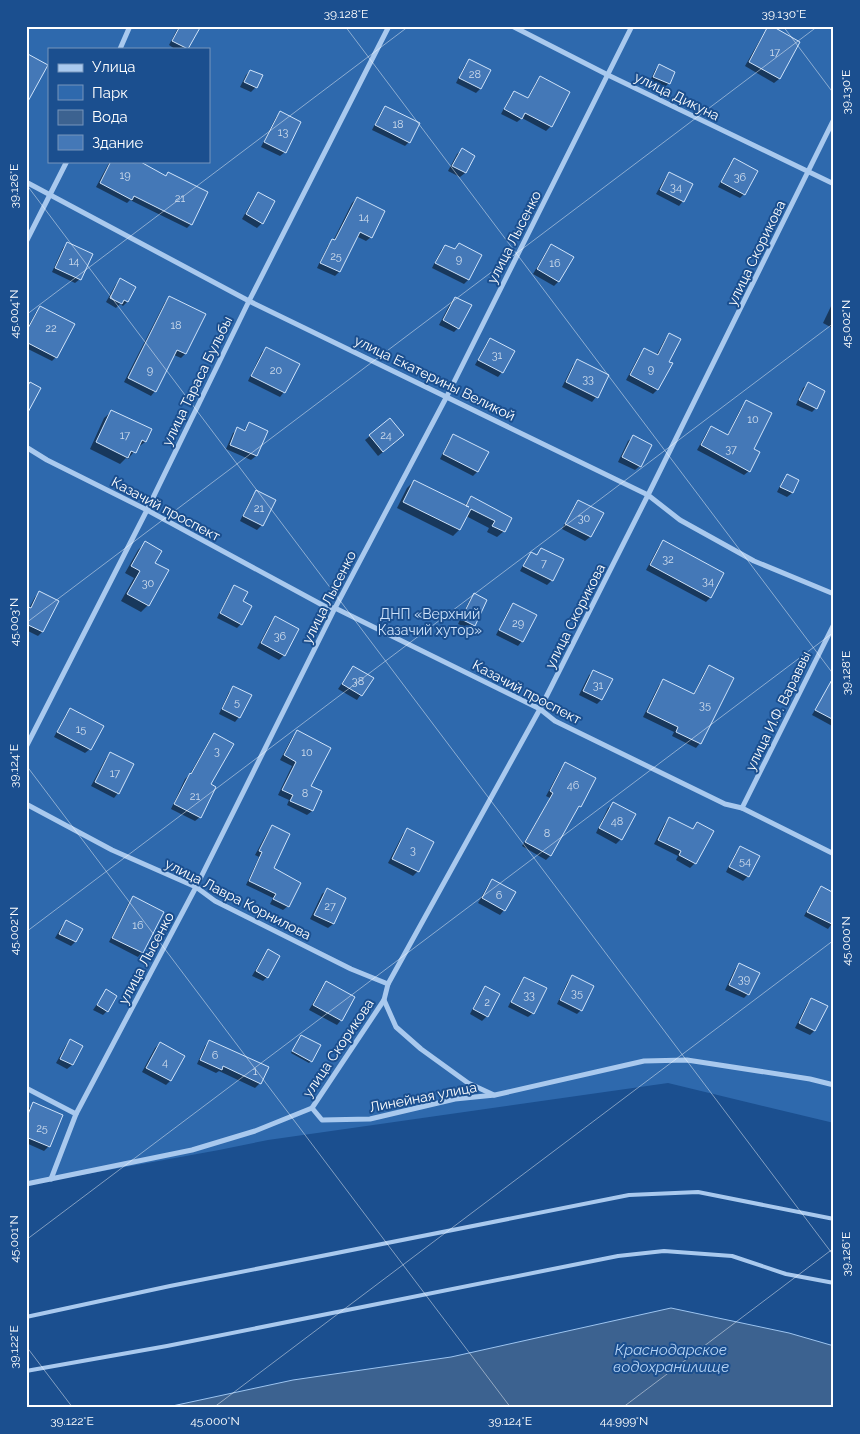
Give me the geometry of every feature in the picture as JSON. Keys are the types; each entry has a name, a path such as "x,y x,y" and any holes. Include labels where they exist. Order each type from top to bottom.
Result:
{"street":[{"path":"120,48 130,26"},
{"name":"улица Тараса Бульбы","path":"26,747 389,26"},
{"name":"улица Дикуна","path":"512,26 608,75 834,184"},
{"name":"улица Лысенко","path":"51,1179 76,1114 196,887 335,608 447,396 632,26"},
{"name":"улица Скорикова","path":"312,1108 384,1000 388,984 540,709 834,119"},
{"path":"26,242 67,162"},
{"name":"улица Екатерины Великой","path":"26,182 249,301 648,495 680,520 754,561 834,594"},
{"name":"Казачий проспект","path":"26,447 47,460 147,510 326,606 335,608 540,709 555,721 725,804 742,808 834,854"},
{"name":"улица И.Ф. Вараввы","path":"742,808 834,624"},
{"name":"улица Лавра Корнилова","path":"26,804 112,850 196,887 215,901 351,969 388,984"},
{"path":"384,1000 396,1027 421,1049 468,1083 495,1095"},
{"name":"Линейная улица","path":"312,1108 322,1120 370,1119 455,1099 495,1095 644,1061 687,1060 810,1079 834,1085"},
{"path":"26,1088 76,1114"},
{"path":"26,1184 192,1150 255,1131 312,1108"}],"lane":[{"path":"26,1317 170,1286 629,1195 698,1192 834,1219"},
{"path":"26,1371 177,1344 618,1256 664,1251 732,1256 786,1274 834,1283"}],"green space":[{"name":"ДНП «Верхний Казачий хутор»","path":"26,26 834,26 834,1123 668,1083 268,1140 26,1185"}],"water":[{"name":"Краснодарское водохранилище","path":"671,1308 789,1333 834,1346 834,1408 163,1408 293,1380 451,1357"}],"building":[{"path":"180,26 201,26 189,48 172,41"},
{"path":"768,26 772,26 800,42 780,79 749,62"},
{"path":"26,53 48,65 26,105"},
{"path":"469,59 491,70 481,89 459,78"},
{"path":"659,64 675,72 670,84 653,77"},
{"path":"250,70 263,75 257,88 244,82"},
{"path":"540,76 570,92 552,127 525,113 522,119 504,109 514,91 528,98"},
{"path":"385,106 420,123 410,143 375,125"},
{"path":"280,111 301,122 286,153 264,142"},
{"path":"462,148 475,156 466,173 452,166"},
{"path":"734,158 758,171 745,195 721,182"},
{"path":"110,162 141,162 166,176 168,172 208,192 192,225 134,196 132,200 100,183"},
{"path":"669,172 693,184 684,202 660,190"},
{"path":"258,192 275,201 263,224 246,214"},
{"path":"357,197 385,211 372,238 360,232 340,272 320,263 332,239 335,240"},
{"path":"67,242 93,254 81,280 55,268"},
{"path":"459,243 482,255 469,280 435,263 445,245 455,249"},
{"path":"551,244 574,257 559,282 537,269"},
{"path":"120,278 136,287 128,302 124,300 122,304 110,298"},
{"path":"169,296 206,314 186,354 177,350 156,392 128,378"},
{"path":"455,297 472,305 459,329 443,320"},
{"path":"40,306 75,324 57,358 26,342 26,332"},
{"path":"669,333 681,339 669,362 673,363 658,390 630,375 644,348 658,355"},
{"path":"490,338 515,351 503,373 478,360"},
{"path":"266,347 300,364 285,393 251,376"},
{"path":"577,359 609,375 598,398 566,382"},
{"path":"30,382 41,388 26,416 26,389"},
{"path":"808,382 825,391 817,409 799,400"},
{"path":"746,400 772,413 754,449 760,452 750,472 701,445 711,426 728,435"},
{"path":"111,410 152,429 146,442 142,440 136,453 131,451 128,458 96,442"},
{"path":"390,418 404,435 383,452 369,435"},
{"path":"249,422 268,431 257,456 230,445 237,427 245,431"},
{"path":"453,434 489,452 478,472 443,454"},
{"path":"633,435 652,445 641,467 622,457"},
{"path":"787,474 799,480 793,493 780,487"},
{"path":"414,480 466,506 471,496 512,518 505,532 492,526 495,521 471,509 460,530 403,502"},
{"path":"256,490 276,500 263,526 243,516"},
{"path":"578,500 604,513 591,537 565,524"},
{"path":"663,540 724,573 711,598 650,565"},
{"path":"145,541 162,551 155,563 169,570 149,606 127,594 140,571 131,566"},
{"path":"541,548 564,559 553,581 523,566 531,552 537,555"},
{"path":"234,585 248,592 243,601 252,606 242,625 220,613"},
{"path":"39,591 59,601 43,632 26,624 26,606 31,608"},
{"path":"474,593 487,600 475,626 461,619"},
{"path":"513,603 537,615 523,642 499,630"},
{"path":"275,616 299,629 285,656 261,643"},
{"path":"709,665 734,678 701,744 676,732 678,727 647,712 663,679 694,694"},
{"path":"353,666 374,678 362,696 342,684"},
{"path":"593,670 613,679 602,700 583,691"},
{"path":"834,676 834,720 815,710"},
{"path":"233,686 252,695 240,718 222,709"},
{"path":"70,708 104,726 91,750 57,732"},
{"path":"297,730 331,748 311,786 322,791 313,811 290,801 293,795 282,790 296,762 284,755"},
{"path":"214,733 234,744 211,784 216,787 201,818 174,804"},
{"path":"110,752 134,764 119,794 95,782"},
{"path":"565,762 596,778 551,856 525,842 553,793 550,791"},
{"path":"613,802 636,814 622,840 599,828"},
{"path":"669,817 693,829 697,822 714,831 696,864 679,855 681,851 658,840"},
{"path":"272,825 290,834 274,868 301,883 289,907 273,899 276,894 249,881 262,852 259,851"},
{"path":"407,828 434,842 419,872 392,859"},
{"path":"740,846 760,856 749,877 729,867"},
{"path":"492,879 516,892 505,911 482,898"},
{"path":"821,886 834,893 834,925 807,912"},
{"path":"327,888 346,898 334,924 314,915"},
{"path":"133,896 164,912 143,953 112,938"},
{"path":"66,920 83,929 76,942 59,934"},
{"path":"268,949 280,956 268,978 256,971"},
{"path":"739,963 760,973 749,995 729,985"},
{"path":"572,975 594,986 582,1011 560,1000"},
{"path":"524,977 547,988 534,1014 511,1002"},
{"path":"326,981 355,997 342,1021 313,1005"},
{"path":"485,986 500,994 488,1017 473,1009"},
{"path":"106,989 117,996 108,1012 97,1005"},
{"path":"811,998 828,1006 815,1031 799,1023"},
{"path":"301,1035 321,1045 312,1062 292,1051"},
{"path":"70,1039 83,1046 73,1065 60,1059"},
{"path":"209,1040 269,1067 261,1084 223,1066 222,1070 200,1060"},
{"path":"160,1042 185,1056 171,1081 146,1068"},
{"path":"33,1102 63,1115 50,1147 26,1137 26,1119"}]}
